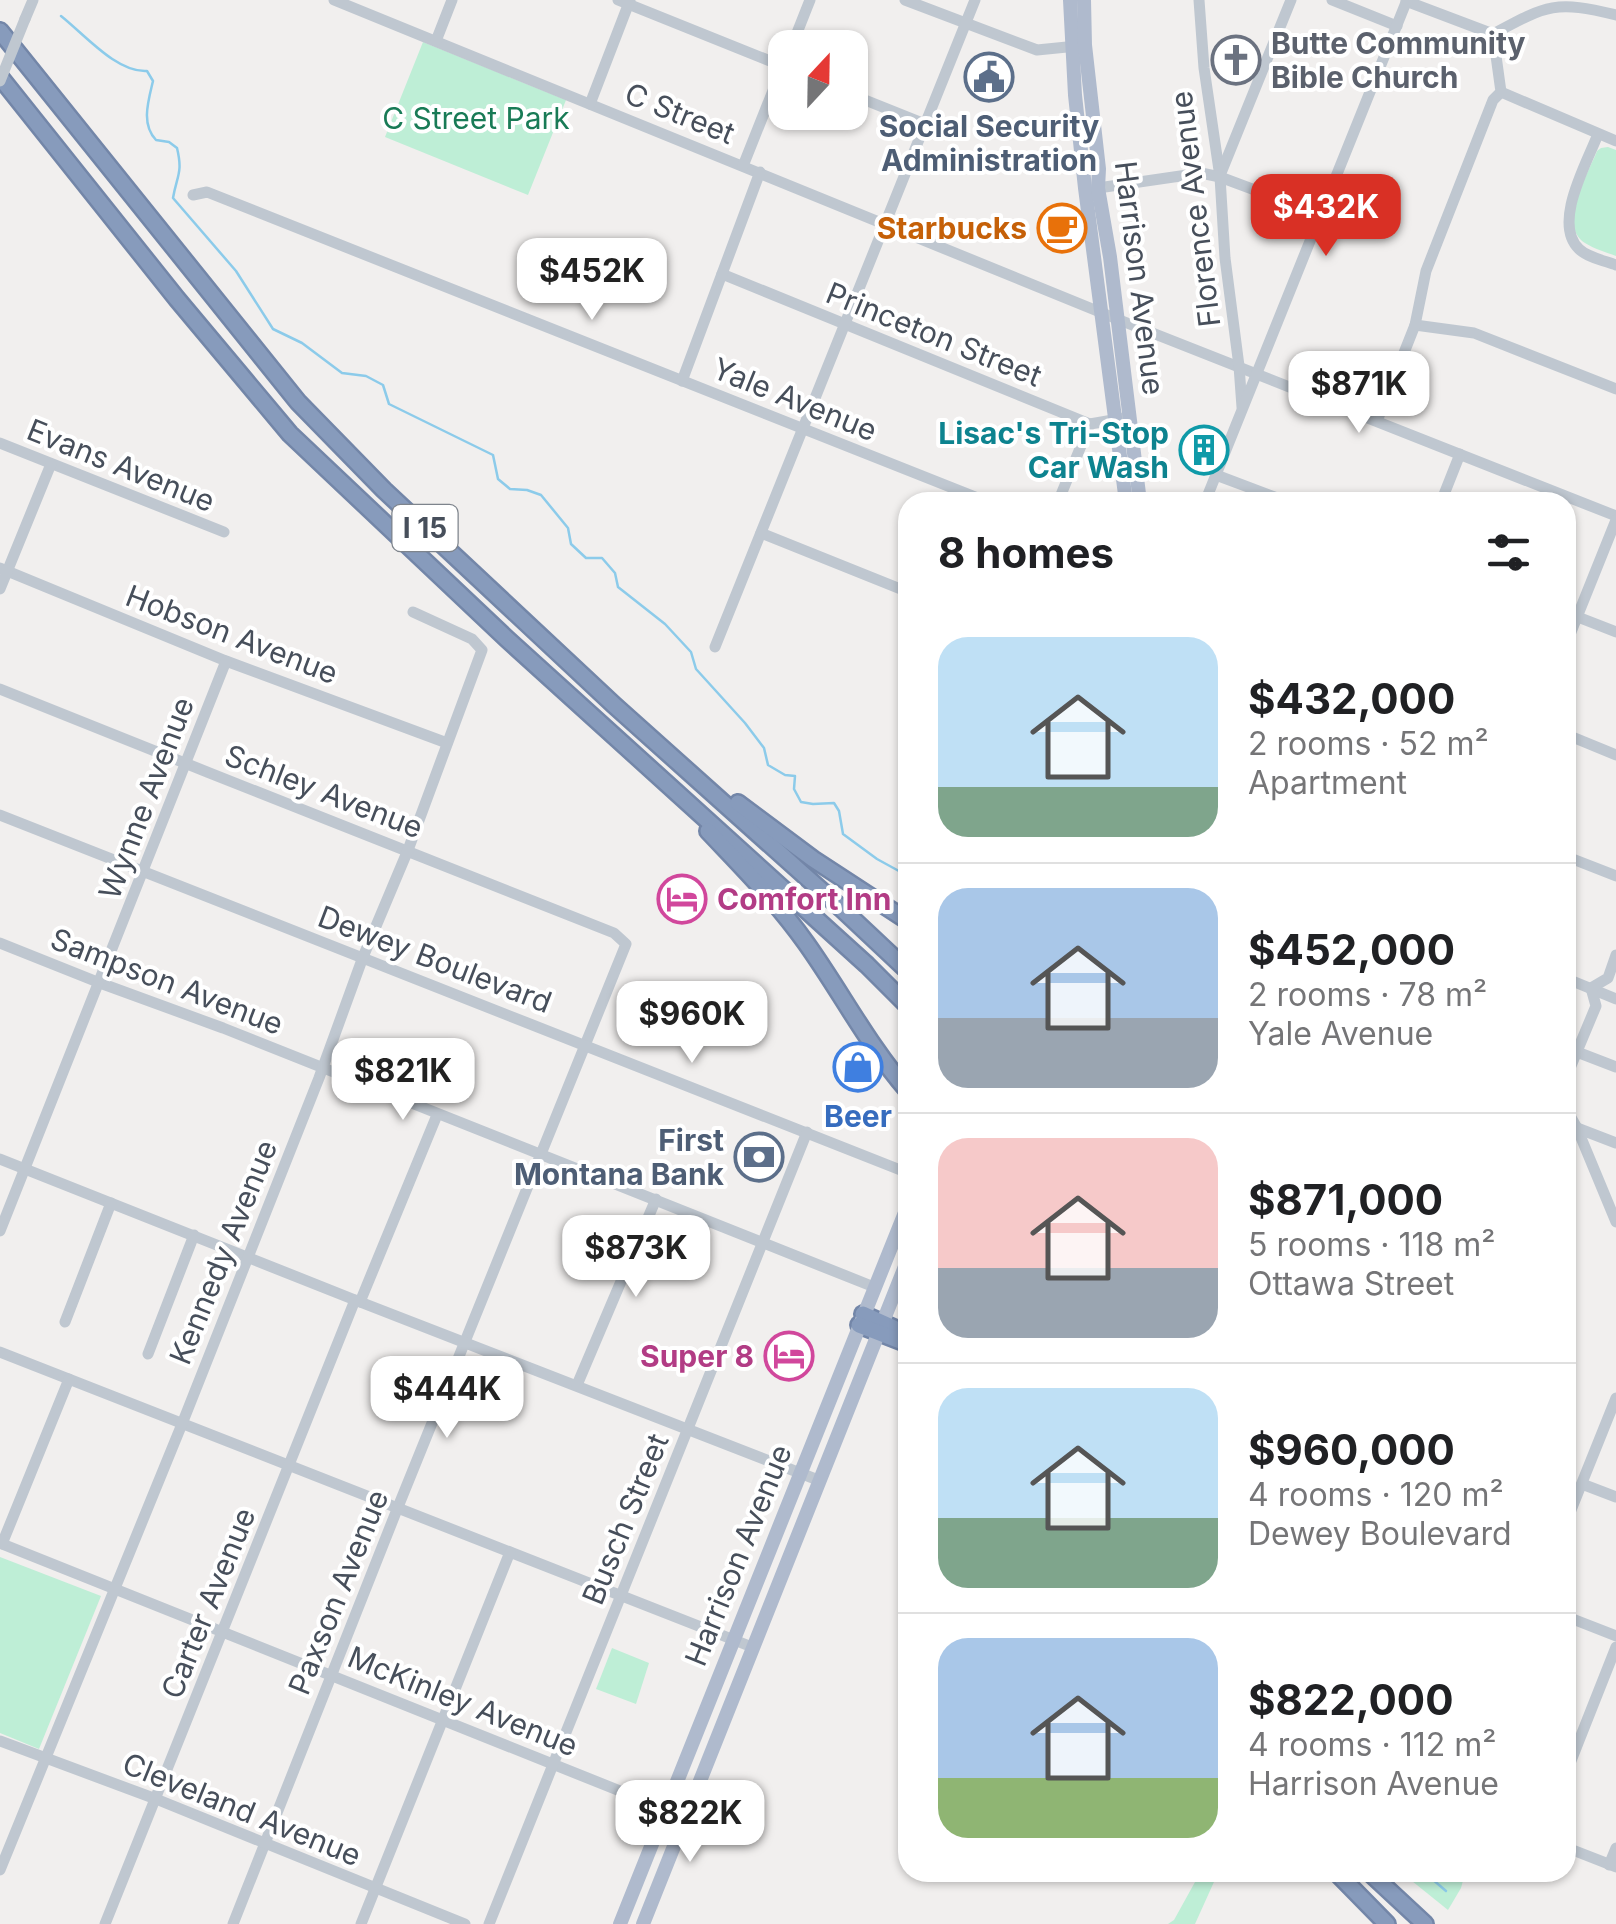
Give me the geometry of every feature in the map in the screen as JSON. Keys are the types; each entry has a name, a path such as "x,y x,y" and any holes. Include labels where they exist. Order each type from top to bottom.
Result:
{"highway":[{"name":"I 15","path":"0,31 298,402 384,490 614,705 898,962"},
{"name":"I 15","path":"0,79 290,434 898,996"},
{"path":"614,705 774,831 898,914"},
{"path":"664,778 802,938 898,1078"},
{"path":"861,1319 898,1338"},
{"path":"879,1327 898,1331"},
{"path":"1346,1882 1387,1924"},
{"path":"1380,1882 1426,1924"}],"main road":[{"name":"Harrison Avenue","path":"1070,0 1099,169 1109,315 1138,492"},
{"name":"Harrison Avenue","path":"1084,0 1078,46 1085,188 1109,315"},
{"name":"Harrison Avenue","path":"1123,418 1126,492"},
{"name":"Harrison Avenue","path":"620,1924 898,1229"},
{"name":"Harrison Avenue","path":"643,1924 898,1282"}],"street":[{"path":"0,79 33,0"},
{"name":"C Street","path":"334,0 1553,492"},
{"path":"436,41 452,0"},
{"path":"798,30 810,0"},
{"path":"905,0 1038,50 1078,46"},
{"path":"715,647 974,0"},
{"name":"Florence Avenue","path":"1199,0 1242,412"},
{"path":"1220,177 1291,0"},
{"path":"1332,0 1397,26"},
{"path":"1209,492 1407,0 1494,34"},
{"path":"590,104 626,2 768,59"},
{"path":"1494,34 1549,2 1584,4 1616,16"},
{"path":"1494,34 1501,92"},
{"path":"1501,92 1616,141"},
{"path":"1377,421 1415,325 1426,271 1486,115 1501,92"},
{"path":"868,101 925,124"},
{"path":"743,166 768,104"},
{"path":"1598,134 1567,215 1570,237 1580,252 1616,265"},
{"path":"682,381 760,172"},
{"path":"1098,188 1201,173 1322,215"},
{"name":"Yale Avenue","path":"193,195 207,192 963,492"},
{"name":"Princeton Street","path":"722,274 1090,424"},
{"path":"1415,325 1474,334 1616,389"},
{"path":"1062,492 1090,424 1123,418"},
{"name":"Evans Avenue","path":"0,443 224,532"},
{"path":"1445,492 1460,454"},
{"path":"0,589 4,569 51,464"},
{"path":"1216,475 1261,492"},
{"name":"C Street","path":"1576,502 1616,518"},
{"path":"1576,603 1616,518"},
{"path":"761,533 898,588"},
{"name":"Hobson Avenue","path":"4,569 226,661 447,743"},
{"name":"Kennedy Avenue","path":"0,1870 323,1068 482,650 472,640 413,612"},
{"path":"1576,616 1616,632"},
{"name":"Wynne Avenue","path":"0,1231 226,661"},
{"name":"Schley Avenue","path":"0,689 614,933 626,944"},
{"path":"1576,738 1616,754"},
{"name":"Dewey Boulevard","path":"0,816 898,1170"},
{"path":"1576,860 1616,876"},
{"name":"Sampson Avenue","path":"0,943 874,1286"},
{"name":"Paxson Avenue","path":"233,1924 626,944"},
{"path":"1591,988 1608,978 1616,955"},
{"path":"1576,982 1616,998"},
{"path":"1591,988 1596,1006 1577,1052 1616,1067"},
{"name":"Carter Avenue","path":"105,1924 437,1114"},
{"path":"1577,1128 1616,1143"},
{"path":"1577,1128 1616,1222"},
{"name":"Busch Street","path":"489,1924 807,1132"},
{"path":"0,1158 818,1480"},
{"path":"577,1385 656,1200"},
{"path":"65,1322 111,1202"},
{"path":"148,1354 194,1235"},
{"path":"0,1352 752,1647"},
{"path":"1,1544 69,1378"},
{"path":"1576,1498 1616,1398"},
{"path":"1582,1484 1616,1498"},
{"name":"McKinley Avenue","path":"1,1544 686,1817"},
{"path":"362,1924 510,1552"},
{"path":"1576,1620 1616,1636"},
{"path":"1576,1748 1616,1648"},
{"name":"Cleveland Avenue","path":"0,1741 156,1799 465,1924"},
{"path":"1576,1851 1613,1866 1616,1848"}],"green space":[{"name":"C Street Park","path":"423,42 566,100 528,195 385,137"},
{"path":"1608,147 1616,150 1616,256 1585,243 1574,224 1577,199 1587,173 1597,151"},
{"path":"0,1557 101,1596 39,1749 0,1733"},
{"path":"612,1648 649,1663 636,1704 596,1689"},
{"path":"1195,1882 1214,1882 1195,1924 1168,1924"},
{"path":"1413,1882 1463,1882 1448,1910"}],"waterway":[{"path":"61,16 113,59 147,71 153,81 148,127 156,140 177,148 179,169 173,198 236,271 273,329 302,343 342,373 366,376 383,385 389,404 493,455 498,479 510,489 541,495 568,528 571,544 586,558 602,558 615,573 618,587 665,624 691,652 696,669 764,748 768,765 795,776 794,789 801,802 834,803 843,834 898,871"},
{"path":"1436,1882 1446,1891"}],"place":[{"name":"Butte Community Bible Church","path":"1236,60"},
{"name":"Social Security Administration","path":"989,77"},
{"name":"Starbucks","path":"1062,228"},
{"name":"Lisac's Tri-Stop Car Wash","path":"1204,450"},
{"name":"Comfort Inn","path":"682,899"},
{"name":"Beer","path":"858,1067"},
{"name":"First Montana Bank","path":"759,1157"},
{"name":"Super 8","path":"789,1356"}]}
